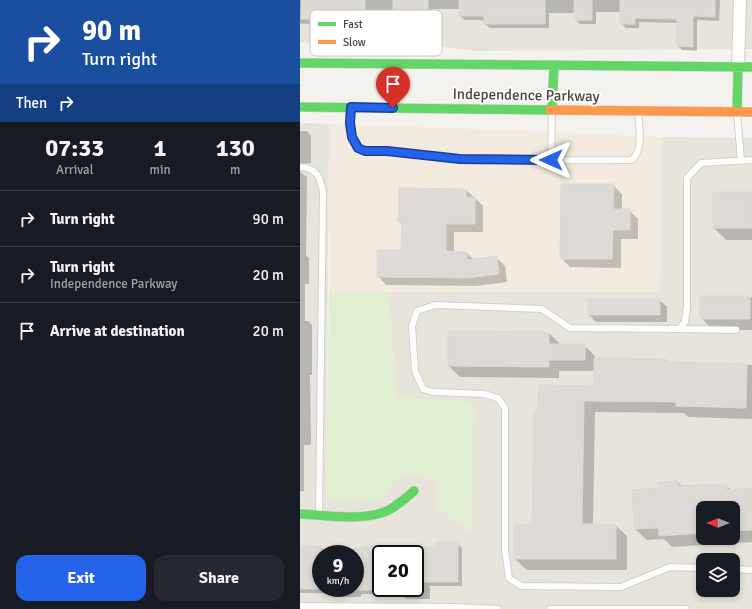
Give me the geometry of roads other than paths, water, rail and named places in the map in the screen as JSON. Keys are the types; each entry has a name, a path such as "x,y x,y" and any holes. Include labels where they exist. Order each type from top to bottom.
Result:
{"main road":[{"name":"Independence Parkway","path":"300,63 752,67"},
{"path":"552,110 554,65"},
{"path":"737,112 738,67"},
{"name":"Independence Parkway","path":"300,107 752,112"},
{"path":"300,514 359,516 382,513 402,502 414,491"}],"street":[{"path":"738,67 740,0"}],"lane":[{"path":"351,107 350,123 352,137 358,148 365,151 387,151 460,159 631,160 634,158 639,149 638,111"},
{"path":"551,160 552,110"},
{"path":"737,112 741,160"},
{"path":"679,329 685,322 687,307 687,178 701,163 752,160"},
{"path":"300,167 311,169 318,176 323,192 324,206 319,515"},
{"path":"696,568 670,567 621,587 521,586 509,578 505,550 505,408 498,398 484,394 433,392 423,389 415,371 412,326 417,311 435,305 542,309 570,328 736,330"},
{"path":"740,569 752,570"},
{"path":"300,606 454,607 498,609"},
{"path":"550,609 686,609"}]}
